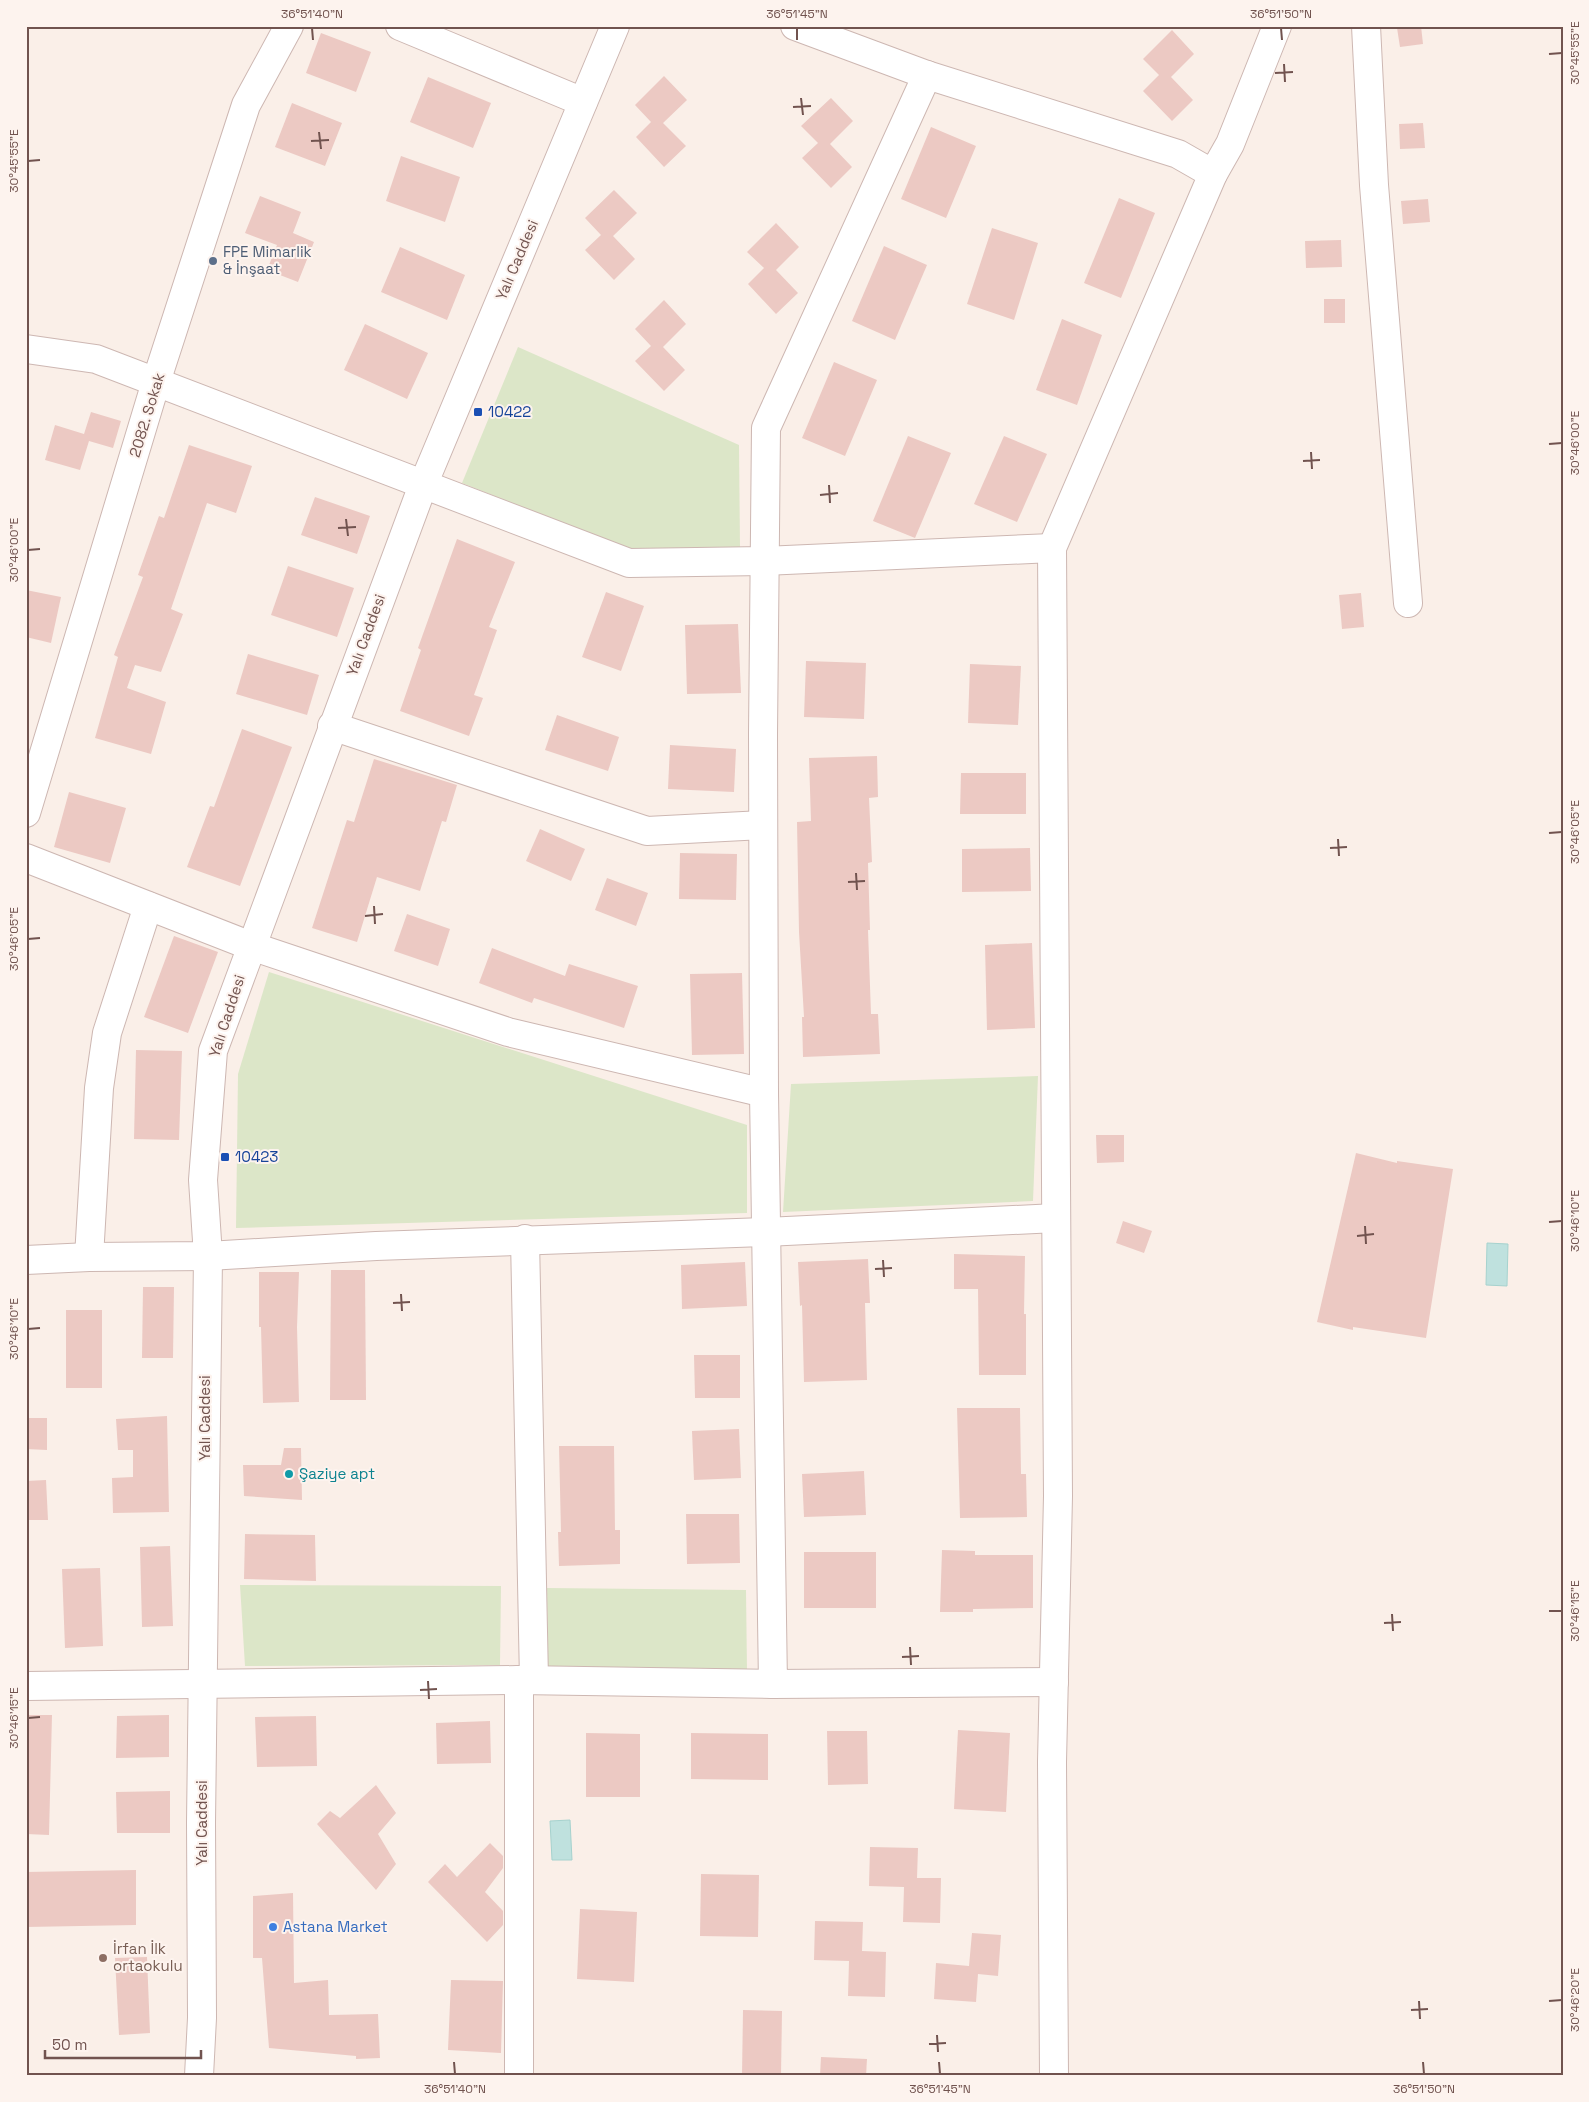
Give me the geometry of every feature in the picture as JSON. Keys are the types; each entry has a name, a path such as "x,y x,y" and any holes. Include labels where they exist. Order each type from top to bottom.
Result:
{"street":[{"name":"2082. Sokak","path":"26,813 156,382 246,105 289,26"},
{"path":"400,26 583,102"},
{"name":"Yalı Caddesi","path":"199,2076 202,2018 208,1256 203,1180 213,1052 422,485 615,26"},
{"path":"795,26 926,75 1178,154 1213,174"},
{"path":"1054,2076 1052,1762 1058,1496 1052,548 1213,174 1230,144 1277,26"},
{"path":"1366,26 1374,185 1408,604"},
{"path":"772,1684 764,1093 763,825 766,428 926,75"},
{"path":"26,349 96,359 629,563 764,561 1052,548"},
{"path":"332,726 647,831 763,825"},
{"path":"26,858 251,946 508,1032 764,1093"},
{"path":"89,1257 100,1088 107,1033 148,906"},
{"path":"26,1260 89,1257 208,1256 525,1239 766,1232 1056,1218"},
{"path":"519,2076 527,1680 525,1239"},
{"path":"26,1686 527,1680 772,1684 1054,1682"}],"green space":[{"path":"518,347 739,445 740,547 631,551 462,483"},
{"path":"269,972 747,1125 747,1213 236,1228 238,1074"},
{"path":"1038,1076 1033,1201 783,1212 791,1084"},
{"path":"240,1585 501,1586 500,1665 245,1666"},
{"path":"547,1588 746,1590 747,1671 548,1667"}],"water":[{"path":"1487,1243 1508,1244 1507,1286 1486,1285"},
{"path":"570,1820 572,1860 552,1860 550,1821"}],"building":[{"path":"1421,26 1423,44 1400,47 1397,28"},
{"path":"1172,30 1194,54 1171,77 1193,100 1172,121 1143,91 1159,75 1143,59"},
{"path":"321,33 371,52 356,92 306,73"},
{"path":"664,76 687,100 663,123 686,146 664,167 636,137 651,122 635,105"},
{"path":"428,77 491,103 473,148 410,122"},
{"path":"831,98 853,121 830,144 852,167 831,188 802,158 818,143 801,126"},
{"path":"292,103 342,123 325,166 275,147"},
{"path":"1423,123 1425,148 1400,149 1399,124"},
{"path":"931,127 976,146 946,218 901,199"},
{"path":"401,156 460,177 445,222 386,201"},
{"path":"614,190 637,213 613,236 635,259 614,280 585,250 601,235 585,218"},
{"path":"260,196 301,212 293,233 314,242 298,282 267,270 277,245 245,233"},
{"path":"1119,198 1155,213 1121,298 1084,283"},
{"path":"1428,199 1430,222 1403,224 1401,201"},
{"path":"776,223 799,247 776,270 798,293 776,314 748,284 764,268 747,252"},
{"path":"992,228 1038,243 1014,320 967,304"},
{"path":"1341,240 1342,267 1306,268 1305,241"},
{"path":"884,246 927,265 895,340 852,321"},
{"path":"400,247 465,275 447,320 381,292"},
{"path":"1324,299 1345,299 1345,323 1324,323"},
{"path":"664,300 686,324 663,347 685,370 664,391 635,361 651,346 635,329"},
{"path":"1062,319 1102,335 1077,405 1036,390"},
{"path":"365,324 428,353 407,399 344,370"},
{"path":"834,362 877,380 845,456 802,438"},
{"path":"91,412 121,421 113,448 89,441 80,470 45,460 55,425 84,434"},
{"path":"908,436 951,453 915,538 873,521"},
{"path":"1004,436 1047,454 1017,522 974,504"},
{"path":"189,445 252,466 236,513 207,503 171,609 183,614 161,672 135,665 127,688 166,702 151,754 95,738 118,657 114,655 143,577 138,575 159,516 164,518"},
{"path":"315,497 370,516 357,554 301,535"},
{"path":"457,539 515,562 489,627 497,630 474,695 483,698 469,736 400,711 421,650 418,648"},
{"path":"288,566 354,588 337,637 271,615"},
{"path":"26,590 61,597 51,643 26,637"},
{"path":"606,592 644,606 621,671 582,657"},
{"path":"1361,593 1364,627 1342,629 1339,595"},
{"path":"738,624 741,693 687,694 685,625"},
{"path":"248,654 319,675 307,715 236,694"},
{"path":"806,661 866,663 864,719 804,717"},
{"path":"970,664 1021,666 1018,725 968,723"},
{"path":"557,715 619,737 608,771 545,750"},
{"path":"242,729 292,747 240,886 187,867 210,806 214,807"},
{"path":"670,745 736,749 734,792 668,789"},
{"path":"877,756 878,797 869,798 872,862 868,863 870,930 868,930 871,1014 878,1014 880,1054 803,1057 802,1017 804,1017 799,932 797,822 811,821 809,758"},
{"path":"374,759 457,785 446,822 442,821 420,891 377,877 357,942 312,928 347,820 354,822"},
{"path":"961,773 1026,773 1026,814 960,814"},
{"path":"69,792 126,808 110,863 54,847"},
{"path":"540,829 585,849 571,881 526,861"},
{"path":"1030,848 1031,891 962,892 962,849"},
{"path":"680,853 737,854 736,900 679,899"},
{"path":"607,878 648,893 636,926 595,910"},
{"path":"407,914 450,929 438,966 394,951"},
{"path":"174,936 218,952 188,1033 144,1017"},
{"path":"1032,943 1035,1028 987,1030 985,945"},
{"path":"492,948 565,976 569,964 638,986 624,1028 534,998 532,1003 479,983"},
{"path":"742,973 744,1054 692,1055 690,974"},
{"path":"136,1050 182,1051 179,1140 134,1139"},
{"path":"1096,1135 1124,1135 1124,1162 1097,1163"},
{"path":"1356,1153 1397,1163 1397,1161 1453,1169 1426,1338 1353,1327 1353,1330 1317,1322"},
{"path":"1123,1221 1152,1231 1144,1253 1116,1243"},
{"path":"954,1254 1025,1256 1026,1375 979,1375 978,1289 954,1289"},
{"path":"868,1259 870,1303 865,1303 867,1380 804,1382 802,1305 800,1306 798,1262"},
{"path":"745,1262 747,1306 682,1309 681,1265"},
{"path":"331,1270 365,1270 366,1400 330,1400"},
{"path":"259,1272 299,1272 297,1327 299,1402 263,1403 261,1327 259,1327"},
{"path":"143,1287 174,1287 173,1358 142,1358"},
{"path":"66,1310 102,1310 102,1388 66,1388"},
{"path":"694,1355 740,1355 740,1398 695,1398"},
{"path":"957,1408 1020,1408 1021,1474 1026,1474 1027,1517 960,1518"},
{"path":"167,1416 169,1512 113,1513 112,1478 133,1477 133,1450 118,1450 116,1419"},
{"path":"26,1418 47,1418 47,1450 26,1449"},
{"path":"739,1429 741,1478 694,1480 692,1431"},
{"path":"559,1446 614,1446 615,1530 620,1530 620,1564 559,1566 558,1532 561,1532"},
{"path":"284,1448 301,1448 302,1500 244,1496 243,1465 281,1465"},
{"path":"864,1471 866,1515 804,1517 802,1474"},
{"path":"46,1480 48,1520 26,1520 26,1481"},
{"path":"686,1514 739,1514 740,1563 687,1564"},
{"path":"245,1534 315,1535 316,1581 244,1579"},
{"path":"170,1546 173,1626 142,1627 140,1547"},
{"path":"942,1550 975,1551 975,1555 1033,1555 1033,1608 973,1609 973,1612 940,1612"},
{"path":"804,1552 876,1552 876,1608 804,1608"},
{"path":"100,1568 103,1646 65,1648 62,1569"},
{"path":"26,1715 52,1715 49,1835 26,1834"},
{"path":"169,1715 169,1757 116,1758 117,1716"},
{"path":"316,1716 317,1766 257,1767 255,1717"},
{"path":"490,1721 491,1763 437,1764 436,1723"},
{"path":"958,1730 1010,1733 1006,1812 954,1809"},
{"path":"827,1731 867,1731 868,1784 828,1785"},
{"path":"586,1733 640,1734 640,1797 586,1797"},
{"path":"691,1733 768,1734 768,1780 691,1779"},
{"path":"376,1785 396,1813 378,1834 396,1864 376,1890 317,1824 330,1811 340,1818"},
{"path":"170,1791 170,1833 117,1833 116,1792"},
{"path":"490,1843 503,1856 503,1868 485,1892 503,1911 503,1925 487,1942 428,1882 445,1864 457,1877"},
{"path":"870,1847 918,1848 917,1878 941,1878 940,1923 903,1922 904,1887 869,1886"},
{"path":"136,1870 136,1925 26,1927 26,1872"},
{"path":"701,1874 759,1875 758,1937 700,1936"},
{"path":"293,1893 294,1983 328,1980 329,2015 378,2014 380,2058 356,2059 356,2056 269,2048 262,1958 253,1958 253,1896"},
{"path":"580,1909 637,1912 634,1982 577,1979"},
{"path":"815,1921 863,1922 862,1951 886,1952 885,1997 848,1996 849,1961 814,1960"},
{"path":"972,1933 1001,1935 998,1976 978,1974 976,2002 934,1999 936,1963 969,1966"},
{"path":"147,1957 150,2033 119,2035 115,1958"},
{"path":"451,1980 503,1981 501,2053 448,2050"},
{"path":"743,2010 782,2011 781,2076 742,2076"},
{"path":"821,2057 867,2059 866,2076 820,2076"}],"place":[{"name":"FPE Mimarlik & İnşaat","path":"213,261"},
{"name":"10422","path":"478,412"},
{"name":"10423","path":"225,1157"},
{"name":"Şaziye apt","path":"289,1474"},
{"name":"Astana Market","path":"273,1927"},
{"name":"İrfan İlk ortaokulu","path":"103,1958"}]}
